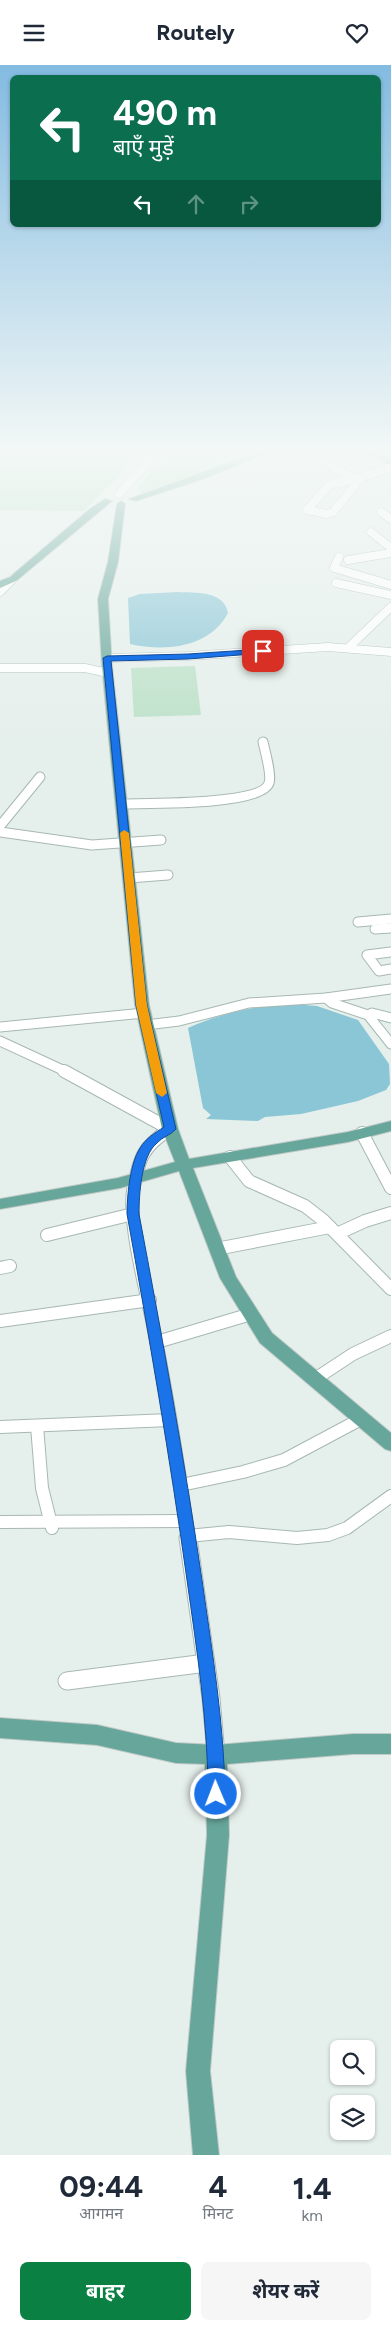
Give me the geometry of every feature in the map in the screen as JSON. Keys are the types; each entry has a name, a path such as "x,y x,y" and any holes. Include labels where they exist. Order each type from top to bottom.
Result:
{"main road":[{"path":"0,585 13,579 50,548"},
{"path":"115,548 114,562 103,599 108,665 145,1019 170,1129 228,1278 266,1338 391,1444"},
{"path":"0,1204 120,1183 183,1165 362,1133 391,1126"},
{"path":"0,1729 97,1735 176,1753 216,1755 354,1744 391,1744"},
{"path":"206,2155 198,2071 218,1835 216,1755"}],"street":[{"path":"370,570 391,553"},
{"path":"338,557 334,568 370,570 391,585"},
{"path":"348,560 391,577"},
{"path":"0,592 13,579"},
{"path":"336,583 391,595"},
{"path":"348,648 391,607"},
{"path":"0,667 85,668 188,656 300,648 348,648 387,651 391,644"},
{"path":"0,663 108,665"},
{"path":"122,804 218,799 261,793 268,787 270,781 263,742"},
{"path":"0,826 40,777"},
{"path":"0,832 92,845 161,840"},
{"path":"129,878 168,875"},
{"path":"358,923 391,919"},
{"path":"375,929 391,928"},
{"path":"391,952 367,955 378,971 391,969"},
{"path":"0,1027 99,1016 178,1021 249,1003 326,997 391,989"},
{"path":"326,997 332,1003 368,1015 391,1044"},
{"path":"368,1015 372,1013 391,1018"},
{"path":"0,1041 81,1079 170,1129 153,1140 144,1150 133,1193 133,1214 150,1300 181,1485 206,1663 216,1755"},
{"path":"362,1133 391,1188"},
{"path":"230,1157 250,1182 301,1203 334,1230 365,1265 391,1289"},
{"path":"216,1249 334,1230 391,1213"},
{"path":"47,1235 133,1214"},
{"path":"1,1322 150,1300"},
{"path":"157,1342 251,1314"},
{"path":"315,1379 353,1355 391,1336"},
{"path":"181,1485 243,1472 284,1460 361,1419"},
{"path":"0,1427 170,1420"},
{"path":"37,1426 42,1488 52,1525"},
{"path":"188,1536 229,1532 297,1538 328,1535 347,1528 391,1496"},
{"path":"0,1522 52,1525 186,1521"},
{"path":"67,1681 206,1663"}],"green space":[{"path":"195,666 201,715 134,717 131,668"}],"water":[{"path":"177,592 208,594 221,600 228,613 220,625 210,634 185,645 157,647 130,644 128,598 140,594"},
{"path":"292,1004 317,1006 358,1020 389,1064 390,1084 386,1090 358,1101 301,1114 265,1117 258,1121 206,1119 211,1115 203,1108 188,1028 239,1011 265,1006"}],"slow traffic":[{"path":"124,833 142,1005 162,1093"}],"route":[{"path":"216,1794 216,1755 211,1697 184,1503 164,1379 133,1214 133,1193 144,1150 153,1140 170,1129 142,1005 107,658 188,656 263,651"}]}
